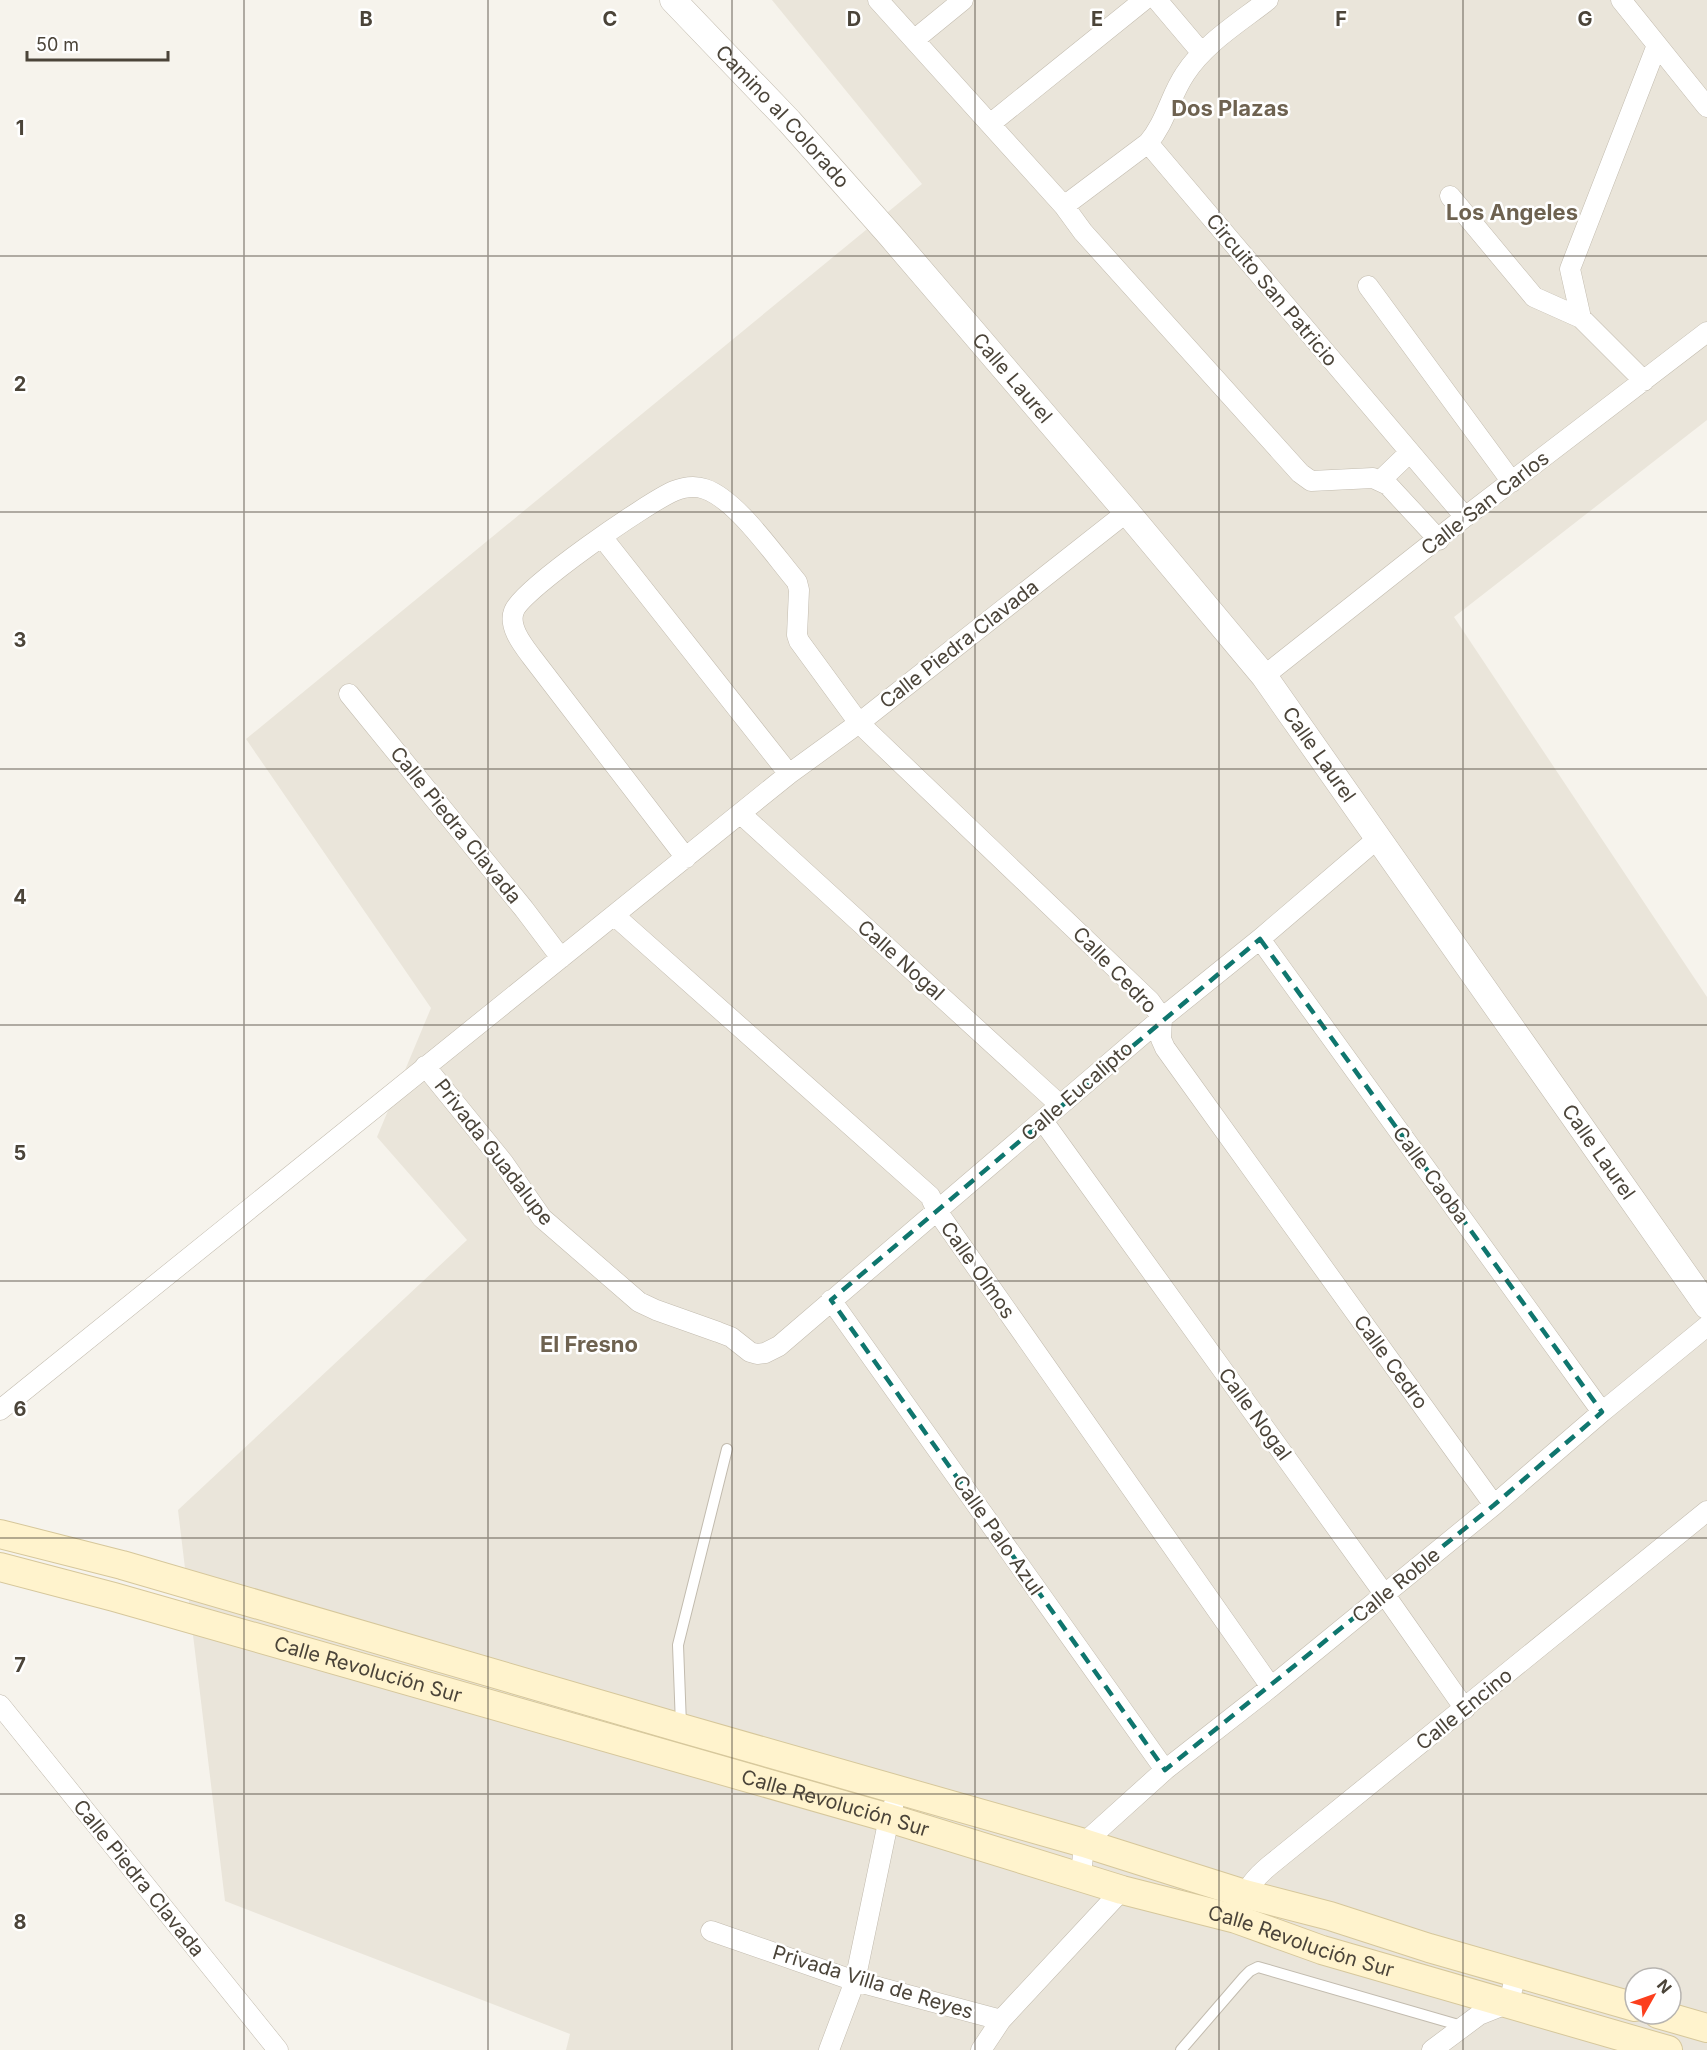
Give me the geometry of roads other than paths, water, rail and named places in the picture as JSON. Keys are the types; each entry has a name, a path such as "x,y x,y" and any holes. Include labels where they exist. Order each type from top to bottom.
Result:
{"main road":[{"name":"Calle Revolución Sur","path":"0,1534 122,1565 325,1625 678,1743 889,1818 1122,1890 1330,1916 1429,1948 1623,2004"},
{"path":"114,1597 122,1565"},
{"name":"Calle Revolución Sur","path":"0,1567 316,1654 678,1743 899,1790 1084,1843 1240,1906 1322,1950 1668,2050"},
{"path":"316,1654 325,1625"},
{"path":"1322,1950 1330,1916"},
{"path":"1422,1979 1429,1948"},
{"path":"1683,2021 1707,2028"}],"street":[{"name":"Camino al Colorado","path":"674,0 789,121 890,235"},
{"path":"878,0 1300,473 1311,481 1373,478 1381,480 1439,540"},
{"path":"914,40 963,0"},
{"path":"990,124 1144,0"},
{"path":"1157,0 1201,52"},
{"path":"1064,207 1148,143 1157,133 1165,118 1183,76 1201,52 1268,0"},
{"path":"1622,0 1707,107"},
{"path":"1581,318 1570,269 1657,45"},
{"name":"Circuito San Patricio","path":"1148,143 1465,517"},
{"path":"1450,196 1534,297 1581,318 1644,381"},
{"name":"Calle Laurel","path":"890,235 1264,676 1707,1306"},
{"path":"1368,286 1512,482"},
{"name":"Calle San Carlos","path":"1264,676 1439,540 1465,517 1707,332"},
{"path":"1381,480 1409,453"},
{"name":"Calle Cedro","path":"602,537 658,500 692,486 713,492 735,508 797,582 799,641 859,723 1150,1001 1162,1018 1161,1039 1165,1048 1494,1505"},
{"name":"Calle Piedra Clavada","path":"0,1410 789,774 859,723 1127,512"},
{"path":"686,858 531,656 514,628 513,616 520,601 602,537 789,774"},
{"name":"Calle Piedra Clavada","path":"349,694 561,958"},
{"name":"Calle Nogal","path":"741,814 1060,1105"},
{"name":"Calle Eucalipto","path":"779,1346 1162,1018 1260,939 1377,839"},
{"name":"Calle Olmos","path":"615,916 930,1196 937,1211 1271,1687"},
{"name":"Calle Caoba","path":"1260,939 1602,1412"},
{"name":"Privada Guadalupe","path":"425,1066 503,1162 542,1218 639,1302 731,1337 750,1352 765,1353 779,1346"},
{"name":"Calle Nogal","path":"1043,1121 1465,1709"},
{"name":"Calle Palo Azul","path":"831,1300 1165,1770"},
{"name":"Calle Roble","path":"1084,1843 1165,1770 1385,1595 1707,1326"},
{"name":"Calle Encino","path":"1240,1906 1259,1875 1278,1858 1707,1511"},
{"name":"Calle Piedra Clavada","path":"0,1705 278,2050"},
{"path":"829,2050 855,1981 889,1818 899,1790"},
{"path":"1081,1877 1084,1843"},
{"path":"981,2050 1001,2020 1122,1890"},
{"name":"Privada Villa de Reyes","path":"711,1931 855,1981 1001,2020"},
{"path":"1432,2050 1479,2015 1509,2003 1516,1973"}],"lane":[{"path":"678,1743 678,1645 727,1449"},
{"path":"1181,2050 1244,1977 1258,1967 1462,2026"}],"district":[{"name":"Dos Plazas","path":"1230,108"},
{"name":"Los Angeles","path":"1512,212"},
{"name":"El Fresno","path":"589,1344"}]}
